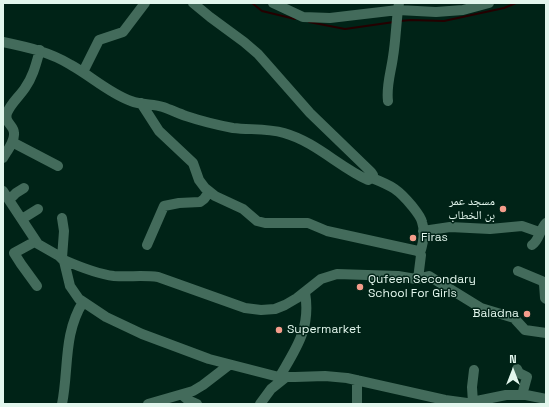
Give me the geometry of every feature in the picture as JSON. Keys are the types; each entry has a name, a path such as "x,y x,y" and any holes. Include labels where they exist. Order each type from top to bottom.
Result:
{"street":[{"path":"83,72 99,40 123,32 145,3"},
{"path":"193,3 258,54 310,113 371,172 373,175 372,178"},
{"path":"273,3 303,17 330,18 399,6 421,7 436,12 463,10 489,3"},
{"path":"388,101 388,86 393,59 399,6"},
{"path":"3,42 40,50 62,59 120,95 141,104 159,106 187,116 233,128 285,133 310,144 368,180 372,178 390,185 402,193 422,222 423,243 420,253 418,279"},
{"path":"3,158 12,142 14,132 13,128 8,122 7,114 33,74 40,50"},
{"path":"141,104 159,131 193,163 199,180 209,192 243,209 261,223 308,223 327,232 417,250 420,253"},
{"path":"12,142 58,166"},
{"path":"9,200 24,188"},
{"path":"3,191 39,244 63,259 90,270 110,275 143,275 158,277 245,308 255,310 268,310 281,307 305,292 321,279 337,274 398,276 418,279 425,276 431,277 481,308 512,317 525,330 546,333"},
{"path":"147,245 164,206 179,203 200,202 209,192"},
{"path":"22,219 38,209"},
{"path":"62,218 64,231 63,259 67,268 70,286 75,295 106,317 130,329 209,359 265,374 283,377 325,376 357,380 429,400 469,403 499,395 522,395 546,399"},
{"path":"532,245 536,242 539,232 546,222"},
{"path":"423,231 450,227 490,229 522,226 539,232"},
{"path":"36,241 14,253 37,286"},
{"path":"518,271 542,280 546,299"},
{"path":"260,404 271,389 283,377 303,334 306,316 305,292"},
{"path":"62,404 68,343 73,320 83,302"},
{"path":"152,403 198,389 229,365"},
{"path":"517,369 519,374 527,377 522,395"},
{"path":"469,403 474,370"},
{"path":"357,380 358,404"},
{"path":"182,395 188,400 197,404"}],"waterway":[{"path":"252,3 262,11 295,19"},
{"path":"400,21 444,21 504,8 516,3"},
{"path":"309,22 345,29 394,22"}],"place":[{"name":"مسجد عمر بن الخطاب","path":"503,209"},
{"name":"Firas","path":"413,238"},
{"name":"Qufeen Secondary School For Girls","path":"360,287"},
{"name":"Baladna","path":"527,314"},
{"name":"Supermarket","path":"279,330"}]}
